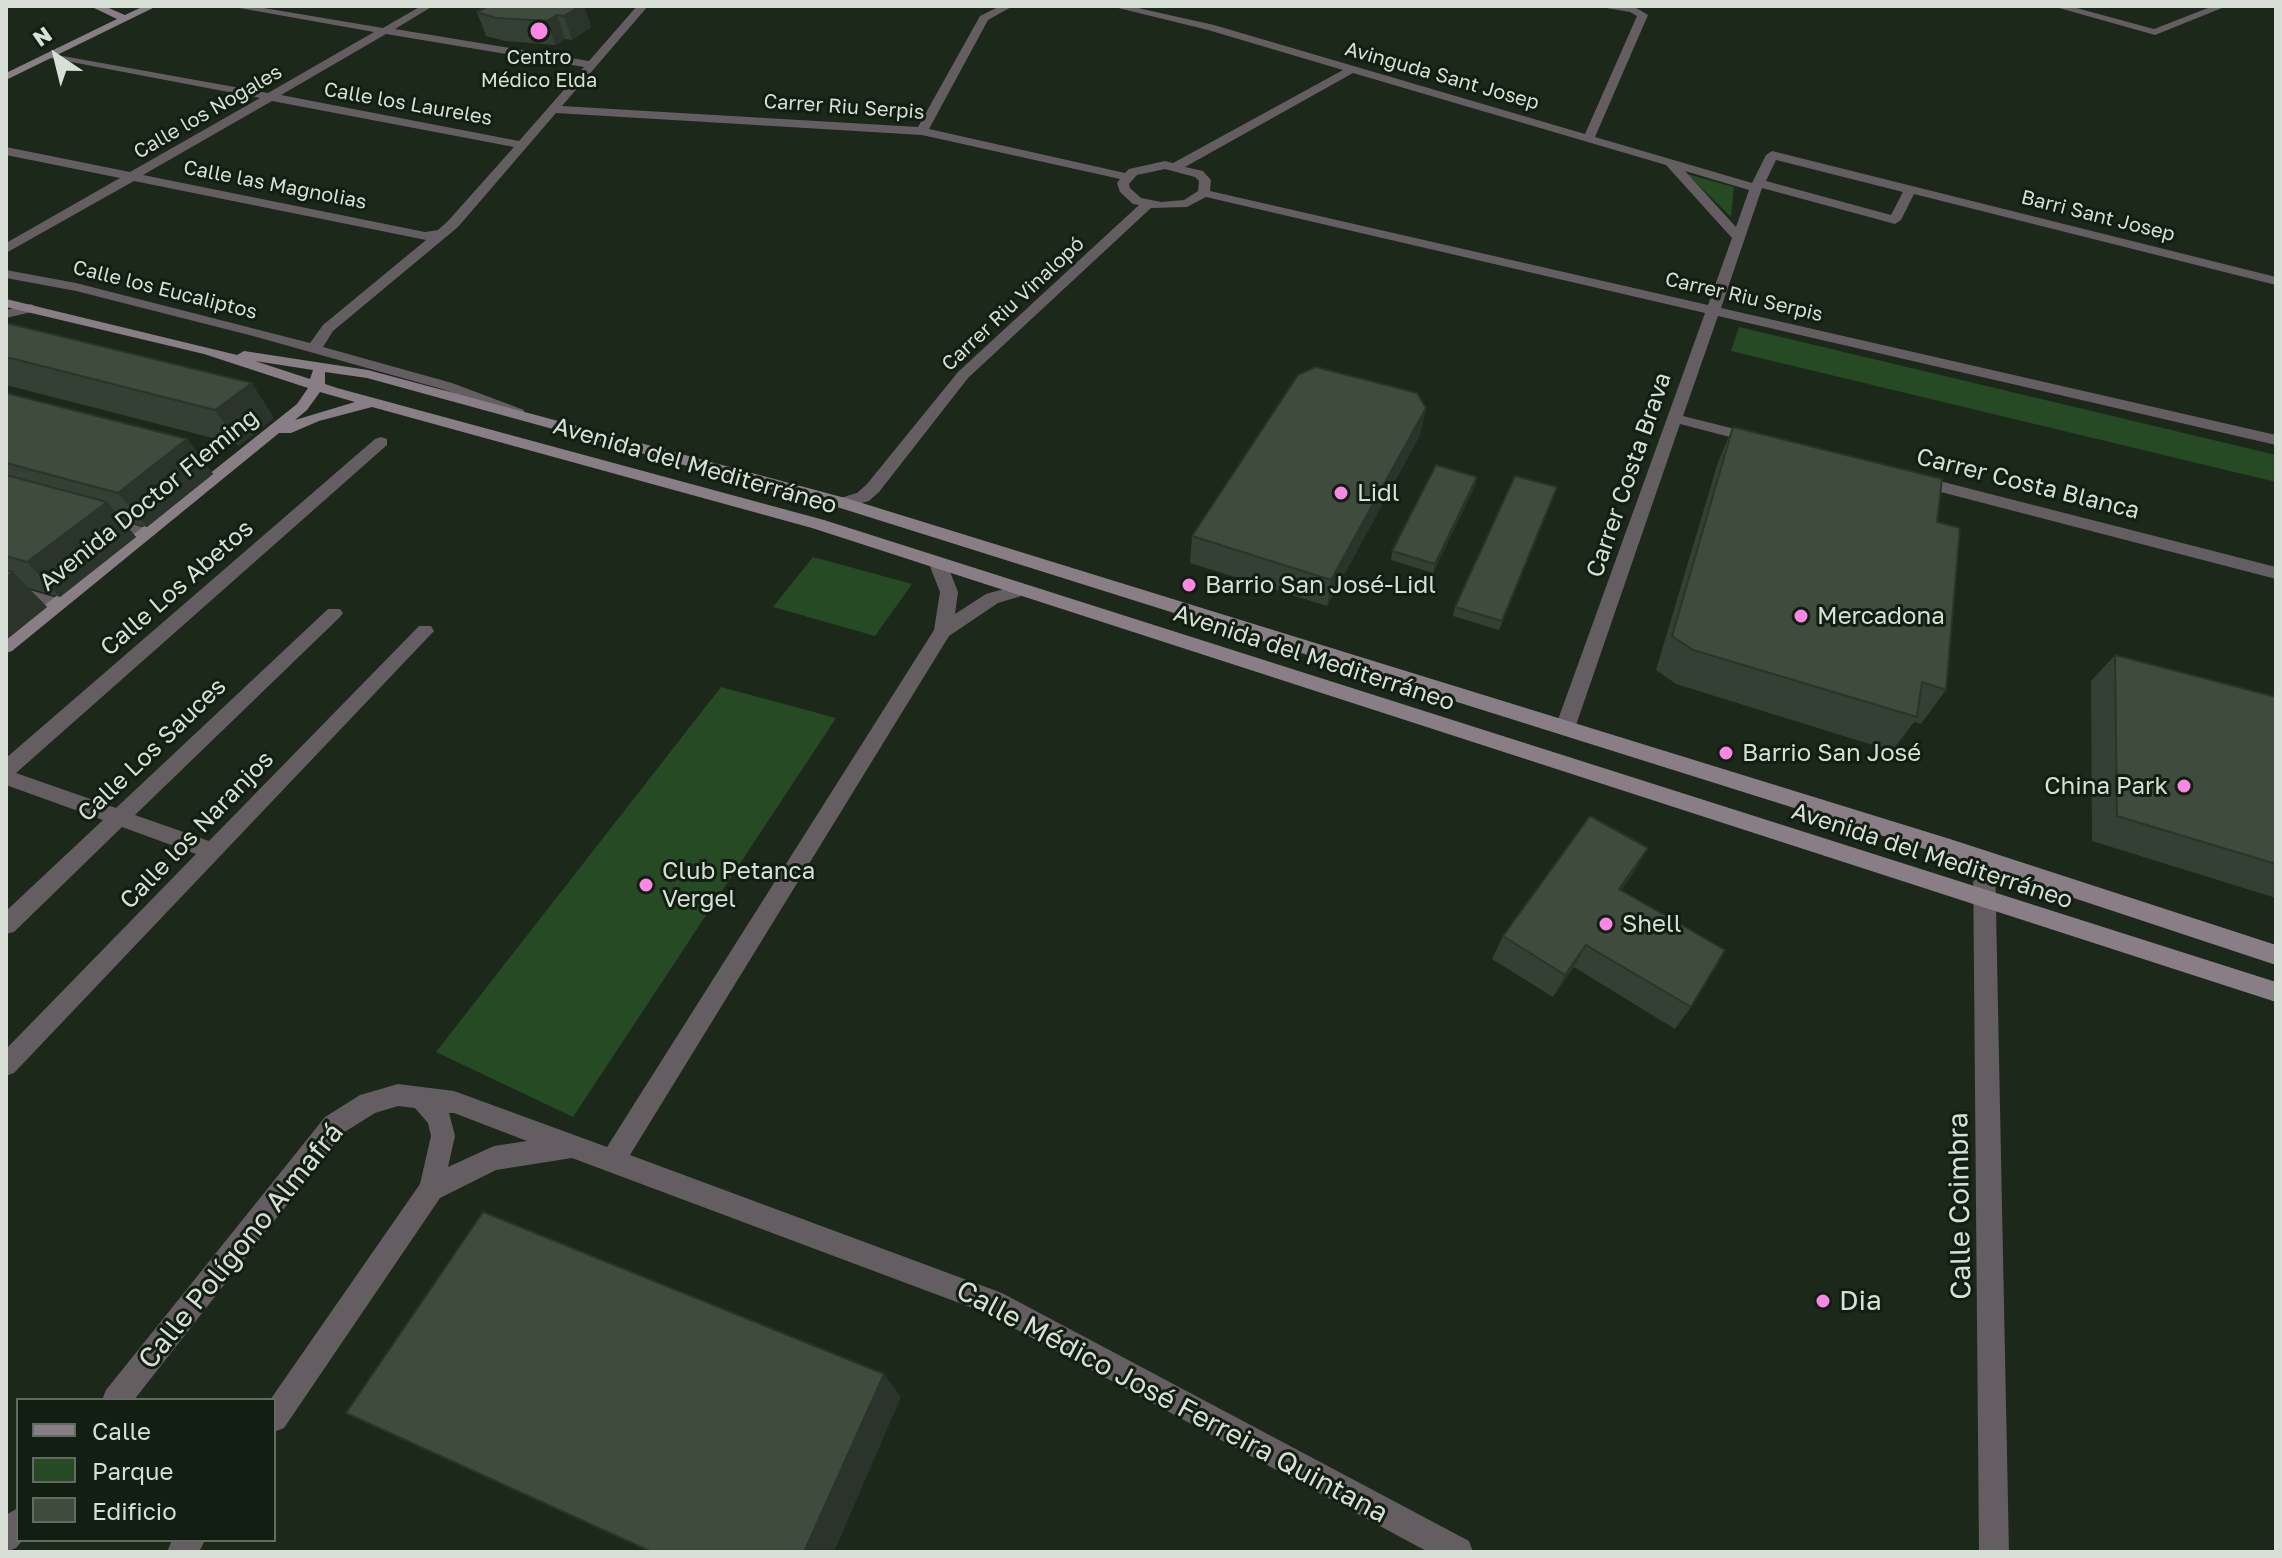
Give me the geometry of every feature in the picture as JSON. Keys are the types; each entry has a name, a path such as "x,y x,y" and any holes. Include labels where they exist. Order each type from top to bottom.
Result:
{"street":[{"path":"95,6 126,19"},
{"path":"8,74 152,6"},
{"path":"233,6 591,65"},
{"name":"Calle los Nogales","path":"6,249 428,6"},
{"path":"319,393 314,358 328,328 443,233 643,6"},
{"path":"922,131 984,18 1008,6"},
{"name":"Avinguda Sant Josep","path":"1115,6 1210,27 1757,186"},
{"path":"1589,138 1643,15 1635,8 1599,6"},
{"path":"2057,6 2155,32 2222,6"},
{"name":"Calle los Laureles","path":"50,55 523,145"},
{"path":"1177,166 1205,180 1204,193 1175,205 1148,204 1128,196 1124,189 1126,177 1142,168 1177,166 1352,69"},
{"name":"Carrer Riu Serpis","path":"554,109 922,131 1126,177"},
{"name":"Calle las Magnolias","path":"6,151 425,236 443,233"},
{"name":"Barri Sant Josep","path":"1757,186 1772,155 2276,281"},
{"path":"1669,161 1739,238"},
{"path":"1757,186 1895,220 1910,190"},
{"name":"Carrer Costa Brava","path":"1565,728 1757,186"},
{"name":"Carrer Riu Serpis","path":"1204,193 2276,440"},
{"name":"Carrer Riu Vinalopó","path":"843,503 863,497 873,488 963,375 1148,204"},
{"name":"Calle los Eucaliptos","path":"6,274 76,287 314,358"},
{"name":"Avenida del Mediterráneo","path":"6,303 209,351 319,393 376,402 818,524 2276,992"},
{"path":"6,314 31,308"},
{"name":"Avenida del Mediterráneo","path":"209,351 314,358 447,386 519,413"},
{"name":"Avenida del Mediterráneo","path":"314,358 843,503 1984,859 2276,955"},
{"name":"Avenida del Mediterráneo","path":"319,393 376,384 447,395"},
{"name":"Avenida Doctor Fleming","path":"6,646 319,393"},
{"path":"264,440 314,418 376,402"},
{"path":"1674,418 1778,445"},
{"name":"Calle Los Abetos","path":"6,770 381,442"},
{"path":"195,464 224,472"},
{"name":"Carrer Costa Blanca","path":"1896,475 2276,573"},
{"path":"90,519 147,534"},
{"path":"614,1159 943,631 949,592 938,564"},
{"path":"6,589 58,604"},
{"path":"943,631 992,598 1022,590"},
{"name":"Calle Los Sauces","path":"6,925 334,613"},
{"name":"Calle los Naranjos","path":"6,1065 425,631"},
{"path":"6,777 213,851"},
{"name":"Calle Coimbra","path":"1984,859 1994,1552"},
{"name":"Calle Polígono Almafrá","path":"118,1398 334,1125 369,1103 398,1095 454,1102 614,1159"},
{"name":"Calle Polígono Almafrá","path":"276,1415 431,1189 443,1136 439,1117 422,1099"},
{"name":"Calle Polígono Almafrá","path":"431,1189 494,1158 575,1146"},
{"name":"Calle Médico José Ferreira Quintana","path":"614,1159 993,1302 1458,1552"}],"green space":[{"path":"1687,174 1734,187 1731,217"},
{"path":"1739,327 2276,455 2276,482 1731,351"},
{"path":"813,557 912,584 875,636 773,607"},
{"name":"Club Petanca Vergel","path":"721,687 836,718 573,1117 436,1052"}],"building":[{"path":"488,6 580,6 564,16 557,15 547,21 496,18 477,12"},
{"path":"6,323 252,383 215,410 6,357"},
{"path":"1316,367 1417,393 1426,408 1331,580 1192,536 1298,375"},
{"path":"6,393 187,439 118,493 6,463"},
{"name":"Mercadona","path":"1733,427 1942,479 1937,522 1960,528 1946,690 1922,682 1917,717 1693,650 1672,636"},
{"path":"1436,465 1477,477 1435,564 1392,551"},
{"path":"6,475 107,502 27,562 6,556"},
{"path":"1515,476 1557,487 1502,621 1455,607"},
{"name":"China Park","path":"2115,655 2276,697 2276,864 2117,816"},
{"path":"1590,816 1648,848 1619,889 1725,950 1691,1007 1586,945 1565,975 1503,936"},
{"path":"483,1212 884,1374 804,1552 652,1552 346,1413"}],"place":[{"name":"Centro Médico Elda","path":"539,31"},
{"name":"Lidl","path":"1341,493"},
{"name":"Barrio San José-Lidl","path":"1189,585"},
{"name":"Mercadona","path":"1801,616"},
{"name":"Barrio San José","path":"1726,753"},
{"name":"China Park","path":"2184,786"},
{"name":"Club Petanca Vergel","path":"646,885"},
{"name":"Shell","path":"1606,924"},
{"name":"Dia","path":"1823,1301"}]}
